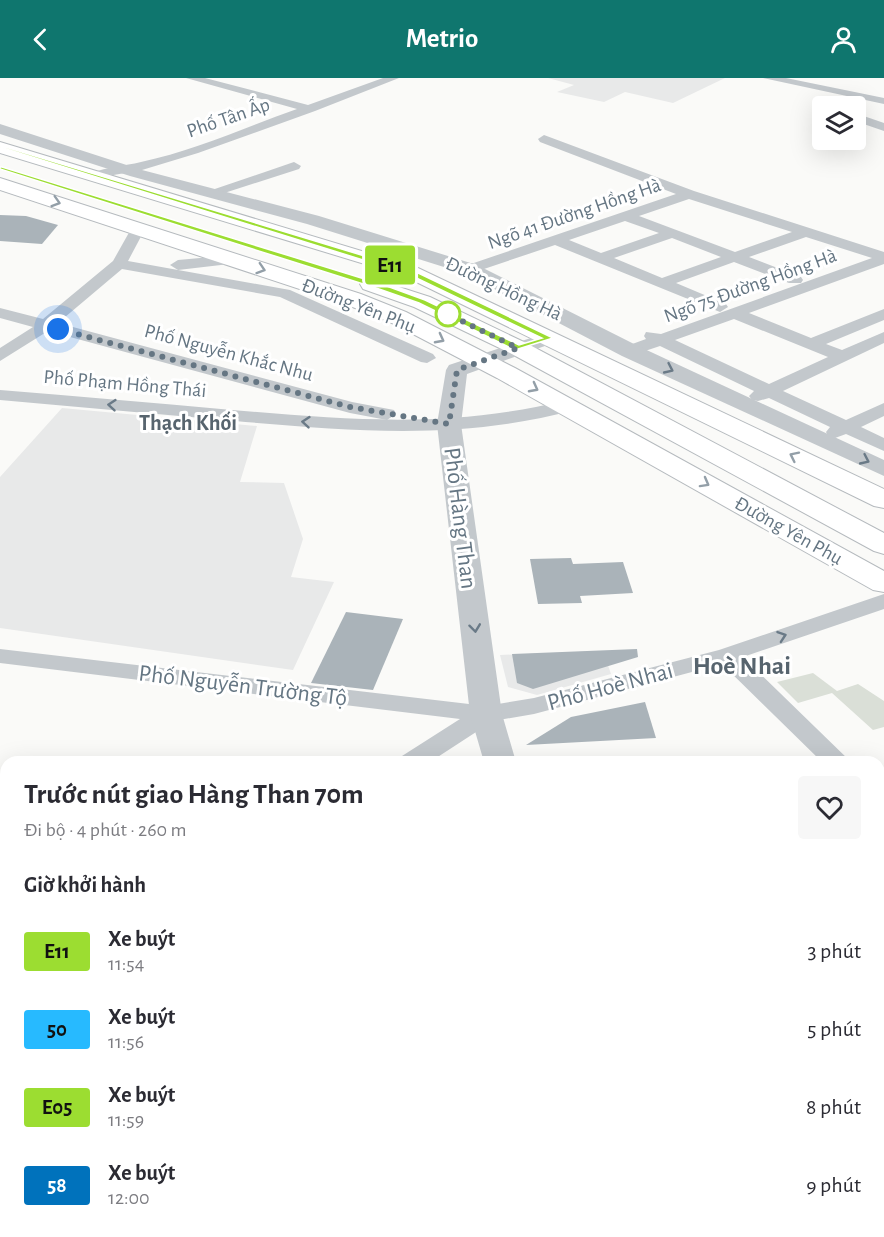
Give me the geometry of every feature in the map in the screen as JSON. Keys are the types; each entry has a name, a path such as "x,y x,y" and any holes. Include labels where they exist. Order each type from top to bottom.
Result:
{"main road":[{"name":"Đường Yên Phụ","path":"0,147 122,173 411,272 884,500"},
{"name":"Đường Yên Phụ","path":"0,168 382,287 422,302 518,348 884,544"},
{"name":"Đường Yên Phụ","path":"0,184 375,307 567,406 884,583"}],"street":[{"path":"192,78 311,109"},
{"name":"Phố Tân Ấp","path":"122,173 311,109 393,78"},
{"path":"769,78 884,101"},
{"path":"866,112 884,107"},
{"path":"866,120 884,127"},
{"name":"Đường Hồng Hà","path":"0,129 122,173 210,193 381,240 470,269 623,347 884,469"},
{"path":"544,139 689,194 879,256"},
{"path":"210,193 294,166"},
{"name":"Ngõ 41 Đường Hồng Hà","path":"470,269 689,194"},
{"path":"626,216 795,280"},
{"path":"0,356 45,326 119,264 138,229"},
{"path":"662,283 805,232"},
{"path":"600,258 671,234"},
{"path":"556,240 843,357"},
{"name":"Ngõ 75 Đường Hồng Hà","path":"727,310 795,280 879,256"},
{"name":"Ngõ 75 Đường Hồng Hà","path":"623,347 879,256"},
{"path":"119,264 186,265 232,260"},
{"path":"119,264 284,293 427,358"},
{"name":"Phố Nguyễn Khắc Nhu","path":"0,313 350,407 449,424"},
{"path":"811,344 884,314"},
{"path":"652,336 884,445"},
{"name":"Phố Hàng Than","path":"498,756 486,714 449,424 457,370 549,338"},
{"path":"741,403 884,338"},
{"name":"Phố Phạm Hồng Thái","path":"0,395 342,425 449,424 542,415 567,406"},
{"path":"342,425 354,420 354,412 350,407"},
{"path":"820,439 884,409"},
{"name":"Phố Hoè Nhai","path":"420,756 486,714 534,706 726,655 884,601"},
{"path":"726,655 832,756"},
{"name":"Phố Nguyễn Trường Tộ","path":"2,659 486,714"}],"shaded area":[{"path":"548,78 725,78 673,103 625,92 604,102 557,92 574,85"},
{"path":"62,408 257,426 240,482 284,483 303,539 291,577 334,582 293,670 0,628 0,477"},
{"path":"603,651 611,674 537,695 508,687 500,655"},
{"path":"813,673 837,691 858,684 884,701 884,727 873,730 832,693 798,703 777,682"}],"building":[{"path":"0,215 26,216 58,225 42,244 0,241"},
{"path":"571,558 573,564 623,562 633,593 580,596 582,603 538,604 530,559"},
{"path":"346,612 403,619 373,690 311,683"},
{"path":"637,649 638,657 533,689 517,683 512,654"},
{"path":"645,702 656,738 526,745 571,717"}],"bus line":[{"name":"E11","path":"0,147 300,236 411,272 457,292 549,338 518,348 422,302 382,287 0,168"}],"district":[{"name":"Thạch Khối","path":"188,422"},
{"name":"Hoè Nhai","path":"742,665"}],"route":[{"path":"58,329 350,407 449,424 457,370 518,348 441,311 448,314"}]}
